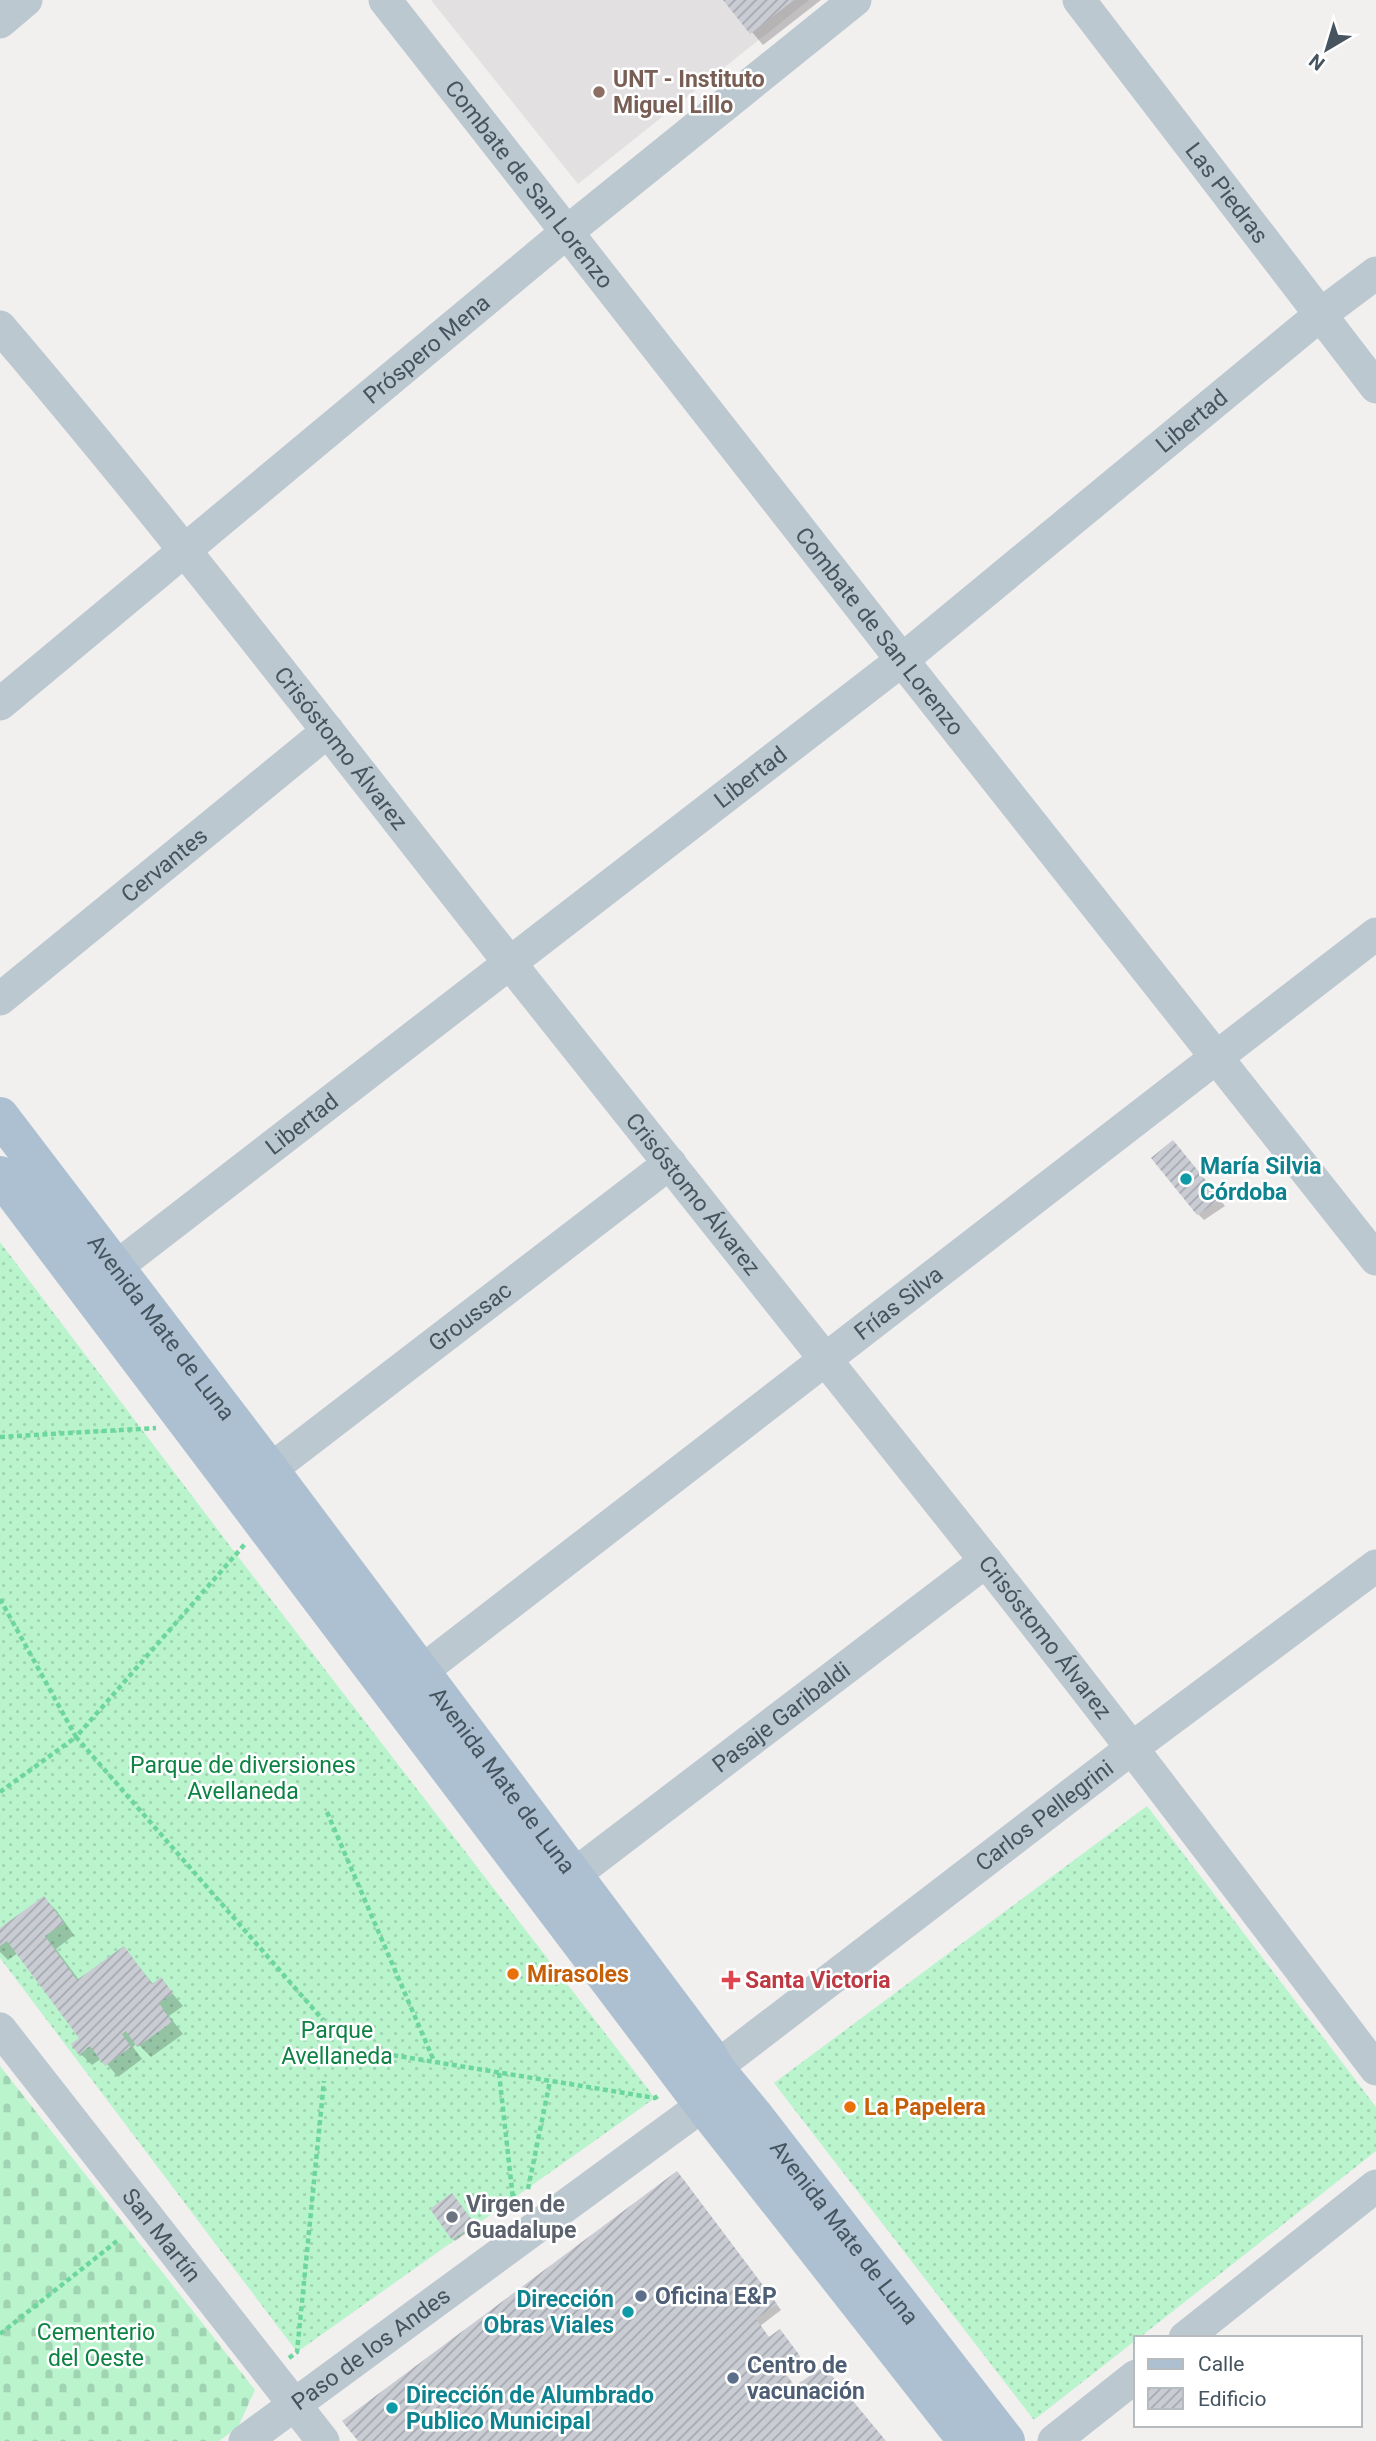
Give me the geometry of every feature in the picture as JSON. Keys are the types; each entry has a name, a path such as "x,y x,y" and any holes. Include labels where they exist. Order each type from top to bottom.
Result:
{"main road":[{"name":"Avenida Mate de Luna","path":"0,1116 575,1874 708,2053 715,2068 1006,2441"},
{"name":"Avenida Mate de Luna","path":"0,1175 703,2105 967,2441"}],"street":[{"path":"0,22 26,0"},
{"name":"Combate de San Lorenzo","path":"385,0 1376,1259"},
{"name":"Próspero Mena","path":"0,704 567,232 855,0"},
{"name":"Las Piedras","path":"1079,0 1376,387"},
{"name":"Libertad","path":"115,1268 902,660 1320,315 1376,273"},
{"name":"Crisóstomo Álvarez","path":"6,346 183,549 328,730 986,1561 1376,2069"},
{"name":"Cervantes","path":"0,999 328,730"},
{"name":"Frías Silva","path":"422,1671 1376,933"},
{"name":"Groussac","path":"270,1470 670,1163"},
{"name":"Pasaje Garibaldi","path":"575,1874 986,1561"},
{"name":"Carlos Pellegrini","path":"715,2068 1132,1748 1376,1566"},
{"name":"San Martín","path":"0,2029 323,2441"},
{"path":"703,2105 715,2068"},
{"name":"Paso de los Andes","path":"245,2441 703,2105"},
{"path":"1188,2336 1376,2186"},
{"path":"1054,2441 1134,2378"}],"path":[{"path":"0,1437 192,1426"},
{"path":"0,1792 76,1737 265,1523"},
{"path":"0,1599 76,1737 323,2020"},
{"path":"327,1812 435,2062"},
{"path":"368,2051 655,2098"},
{"path":"499,2073 513,2199"},
{"path":"298,2352 324,2081"},
{"path":"528,2189 550,2081"},
{"path":"0,2334 117,2241"}],"shaded area":[{"name":"UNT - Instituto Miguel Lillo","path":"431,0 809,0 578,184"}],"green space":[{"name":"Parque Avellaneda","path":"0,1242 236,1554 655,2098 297,2352 0,1958"},
{"path":"1147,1806 1376,2107 1376,2151 1142,2336 1134,2336 1134,2342 1034,2420 774,2083"},
{"name":"Cementerio del Oeste","path":"0,2066 255,2390 238,2427 219,2441 0,2441"}],"building":[{"path":"723,0 794,0 750,34"},
{"name":"María Silvia Córdoba","path":"1173,1140 1221,1199 1197,1215 1151,1158"},
{"path":"44,1896 64,1923 45,1936 77,1980 124,1946 152,1984 161,1977 173,1993 159,2003 172,2022 137,2047 126,2031 122,2034 131,2047 105,2066 90,2046 79,2055 71,2044 79,2038 7,1941 0,1946 0,1928"},
{"name":"Dirección Obras Viales","path":"677,2171 777,2304 756,2319 769,2337 780,2329 800,2356 782,2369 795,2386 824,2366 886,2441 358,2441 342,2421"},
{"name":"Virgen de Guadalupe","path":"452,2193 475,2224 452,2240 430,2209"}],"place":[{"name":"UNT - Instituto Miguel Lillo","path":"599,92"},
{"name":"María Silvia Córdoba","path":"1186,1179"},
{"name":"Mirasoles","path":"513,1974"},
{"name":"Santa Victoria","path":"731,1980"},
{"name":"La Papelera","path":"850,2107"},
{"name":"Virgen de Guadalupe","path":"452,2217"},
{"name":"Oficina E&P","path":"641,2296"},
{"name":"Dirección Obras Viales","path":"628,2312"},
{"name":"Centro de vacunación","path":"733,2378"},
{"name":"Dirección de Alumbrado Publico Municipal","path":"392,2408"}],"park label":[{"name":"Parque de diversiones Avellaneda","path":"243,1778"}]}
